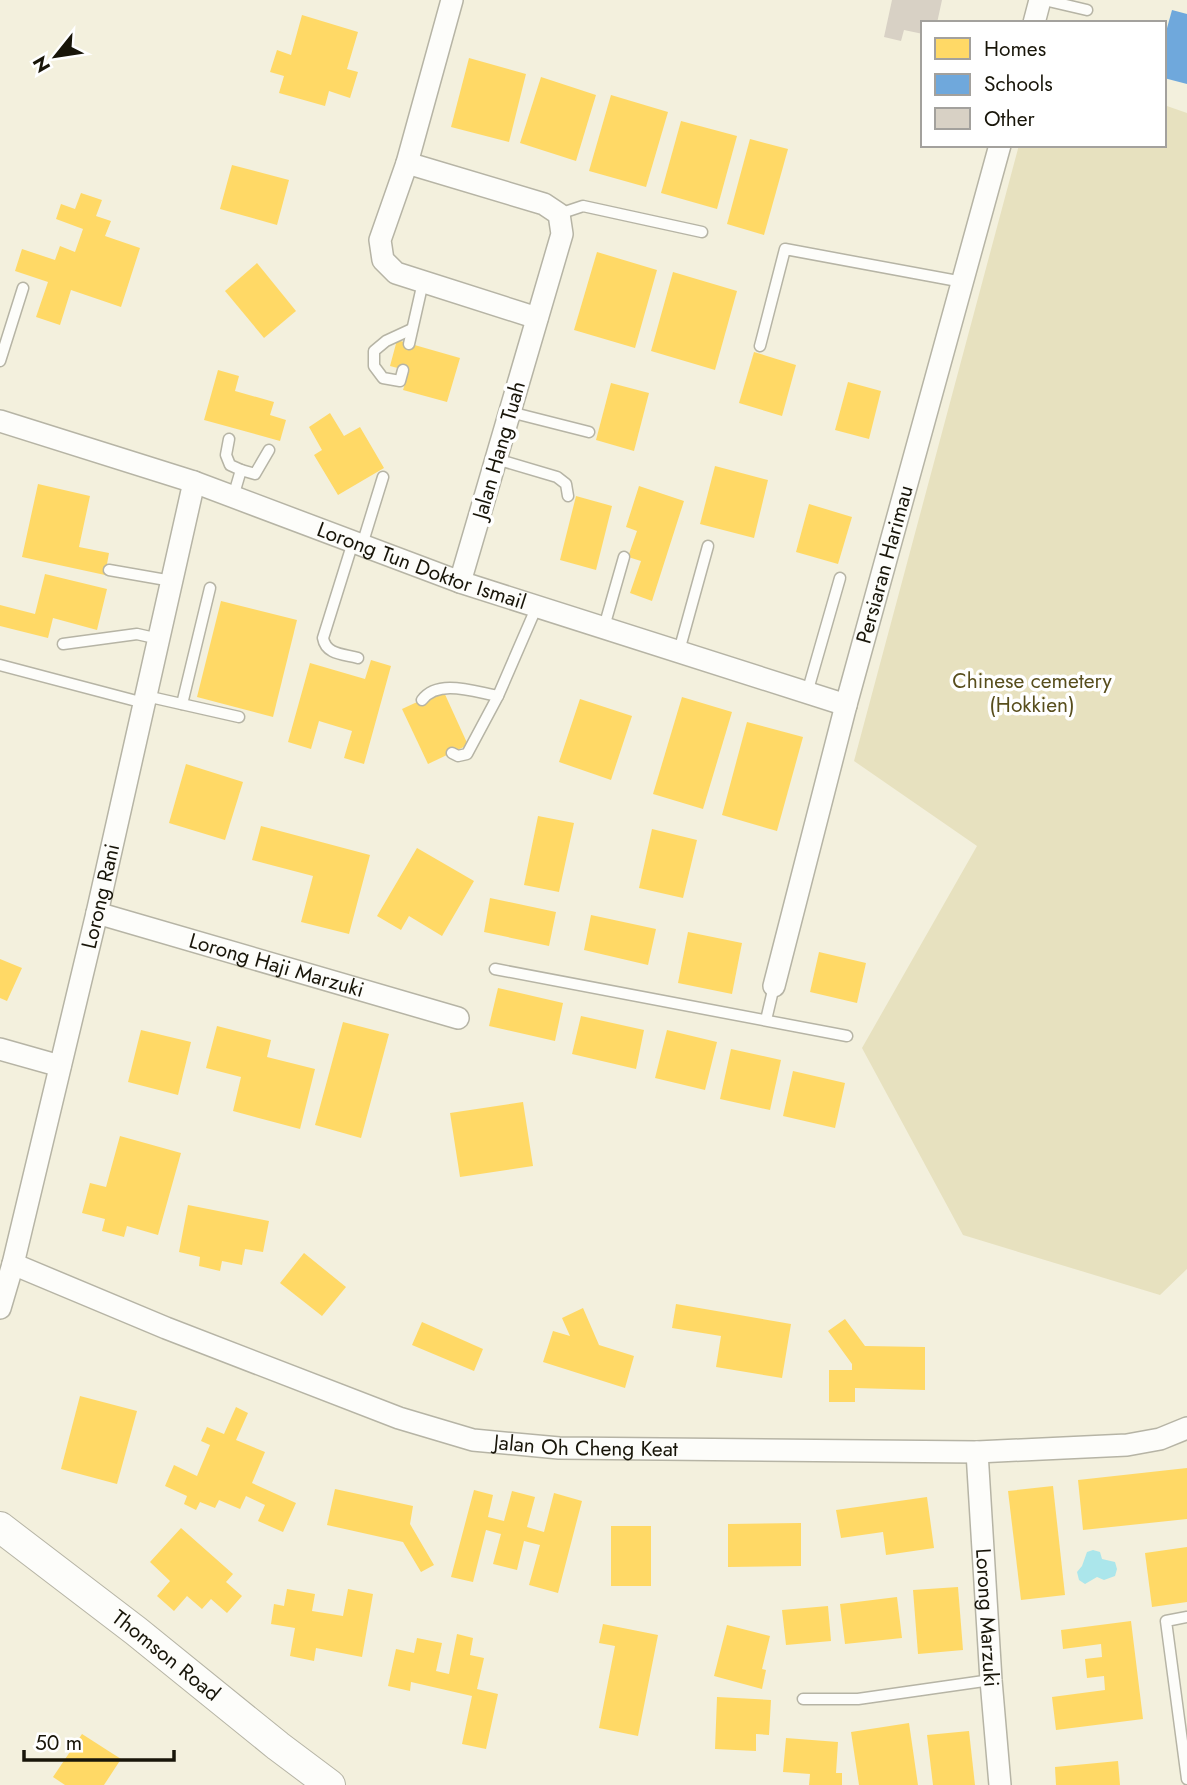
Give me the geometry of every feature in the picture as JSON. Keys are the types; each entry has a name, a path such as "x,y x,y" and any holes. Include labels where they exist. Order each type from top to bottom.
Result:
{"street":[{"path":"452,0 407,163 380,240 383,260 396,273 537,318"},
{"path":"1035,21 1042,0"},
{"name":"Persiaran Harimau","path":"774,986 846,705 999,147"},
{"path":"407,163 544,204 559,214"},
{"name":"Jalan Hang Tuah","path":"460,582 562,234 559,214"},
{"name":"Lorong Tun Doktor Ismail","path":"0,421 194,482 460,582 846,705"},
{"name":"Lorong Rani","path":"0,1308 13,1264 97,913 194,482"},
{"name":"Lorong Haji Marzuki","path":"97,913 458,1018"},
{"path":"0,1049 60,1066"},
{"name":"Jalan Oh Cheng Keat","path":"13,1264 166,1328 399,1418 473,1440 559,1448 978,1452 1127,1445 1160,1439 1187,1428"},
{"name":"Lorong Marzuki","path":"978,1452 1000,1785"},
{"name":"Thomson Road","path":"0,1527 330,1785"}],"lane":[{"path":"1042,0 1087,10"},
{"path":"559,214 583,205 702,232"},
{"path":"760,346 785,249 963,282"},
{"path":"410,344 423,282"},
{"path":"0,361 23,288"},
{"path":"403,370 400,381 383,378 374,366 374,351 386,341 412,329"},
{"path":"510,412 589,432"},
{"path":"229,439 226,454 230,465 255,474 269,450"},
{"path":"496,459 557,477 566,485 568,496"},
{"path":"233,497 241,470"},
{"path":"358,658 329,651 323,638 383,477"},
{"path":"679,652 708,547"},
{"path":"604,628 624,557"},
{"path":"109,570 172,582"},
{"path":"807,693 840,578"},
{"path":"182,704 210,589"},
{"path":"452,753 458,756 467,754 498,696 537,606"},
{"path":"63,643 138,634 159,639"},
{"path":"0,665 145,699 239,717"},
{"path":"422,700 428,692 442,687 498,696"},
{"path":"495,969 847,1037"},
{"path":"766,1020 774,986"},
{"path":"1187,1617 1166,1621 1187,1779"},
{"path":"803,1699 858,1699 991,1679"}],"green space":[{"name":"Chinese cemetery (Hokkien)","path":"1166,106 1187,113 1187,1269 1160,1295 963,1235 862,1048 977,846 854,761 1018,147 1166,147"}],"water":[{"path":"1087,1552 1100,1552 1102,1559 1115,1562 1117,1569 1115,1576 1104,1580 1097,1577 1085,1584 1079,1580 1077,1572"}],"building: Homes":[{"path":"302,15 358,32 347,69 358,72 350,98 329,91 325,106 279,93 284,76 270,72 277,50 291,55"},
{"path":"469,58 526,74 509,142 451,127"},
{"path":"541,77 596,95 576,161 520,143"},
{"path":"611,95 668,112 646,187 589,171"},
{"path":"681,121 737,136 717,209 661,193"},
{"path":"750,139 788,149 764,235 727,224"},
{"path":"232,165 289,180 277,225 220,209"},
{"path":"81,193 102,200 96,216 111,221 105,236 140,248 121,307 71,290 60,325 36,317 48,282 15,271 22,249 55,260 60,246 75,252 83,229 56,219 61,204 75,209"},
{"path":"597,252 657,270 635,348 574,330"},
{"path":"257,263 296,311 264,338 225,291"},
{"path":"673,272 737,291 715,370 651,351"},
{"path":"397,340 460,358 447,402 403,390 409,371 390,366"},
{"path":"754,352 796,365 782,416 739,403"},
{"path":"218,370 239,376 235,391 274,402 270,415 286,420 280,441 204,420"},
{"path":"848,382 881,391 869,439 835,430"},
{"path":"611,383 649,393 634,451 596,440"},
{"path":"330,413 344,436 360,427 384,468 338,495 314,455 322,450 309,427"},
{"path":"715,466 768,480 754,538 700,524"},
{"path":"38,484 90,496 79,547 109,553 105,575 22,557"},
{"path":"639,486 684,501 652,601 630,593 641,561 628,557 637,531 626,527"},
{"path":"576,496 612,506 596,570 560,560"},
{"path":"809,504 852,517 838,564 796,552"},
{"path":"45,574 107,589 97,630 53,618 48,638 0,626 0,605 35,614"},
{"path":"221,601 297,620 273,717 197,697"},
{"path":"371,660 391,666 364,764 344,758 352,731 319,721 311,749 288,742 310,663 365,679"},
{"path":"443,690 468,745 428,764 402,709"},
{"path":"682,697 732,712 703,809 653,794"},
{"path":"580,699 632,716 611,780 559,762"},
{"path":"747,722 803,737 777,831 722,815"},
{"path":"186,764 243,782 225,840 169,823"},
{"path":"538,816 574,823 559,892 524,885"},
{"path":"261,826 370,855 349,934 301,922 313,876 252,860"},
{"path":"652,829 697,840 683,898 639,888"},
{"path":"417,848 474,881 442,936 409,916 401,930 377,916"},
{"path":"490,898 556,912 549,946 484,932"},
{"path":"591,915 656,929 648,965 584,950"},
{"path":"688,932 742,943 732,994 678,983"},
{"path":"819,952 866,963 857,1003 810,992"},
{"path":"0,959 22,968 7,1001 0,998"},
{"path":"498,988 563,1003 555,1041 489,1026"},
{"path":"581,1016 644,1030 636,1069 572,1054"},
{"path":"343,1022 389,1034 361,1138 315,1125"},
{"path":"217,1026 271,1040 267,1057 315,1069 300,1129 233,1111 241,1077 206,1068"},
{"path":"141,1030 191,1042 178,1095 128,1082"},
{"path":"667,1030 717,1042 705,1090 655,1078"},
{"path":"731,1049 781,1060 770,1110 720,1099"},
{"path":"793,1071 845,1083 835,1128 783,1116"},
{"path":"523,1102 533,1166 460,1177 450,1113"},
{"path":"120,1136 181,1153 158,1235 127,1226 124,1237 102,1231 105,1219 82,1213 90,1183 106,1187"},
{"path":"188,1205 269,1221 263,1252 245,1249 242,1265 222,1261 220,1271 199,1266 200,1257 179,1252"},
{"path":"304,1253 346,1287 322,1316 280,1283"},
{"path":"676,1304 791,1324 782,1378 716,1367 721,1336 672,1328"},
{"path":"583,1308 599,1345 634,1356 625,1388 543,1362 553,1331 570,1336 562,1318"},
{"path":"845,1319 865,1346 925,1347 925,1390 855,1388 855,1402 829,1402 829,1370 852,1370 852,1364 828,1331"},
{"path":"422,1322 483,1349 474,1371 412,1345"},
{"path":"80,1396 137,1411 117,1484 61,1469"},
{"path":"236,1407 248,1413 236,1440 265,1452 252,1483 296,1503 283,1532 258,1521 265,1505 246,1496 240,1509 219,1500 215,1508 200,1502 196,1510 184,1504 187,1496 165,1486 174,1465 197,1476 210,1445 201,1441 207,1427 224,1434"},
{"path":"1187,1468 1187,1519 1083,1530 1078,1480"},
{"path":"1053,1486 1065,1595 1021,1600 1008,1491"},
{"path":"335,1489 413,1506 410,1524 434,1565 421,1572 403,1542 327,1525"},
{"path":"474,1490 493,1495 488,1517 504,1521 512,1491 535,1497 527,1527 544,1532 554,1493 582,1501 558,1593 529,1585 540,1545 524,1541 517,1570 493,1564 501,1534 486,1530 473,1582 451,1577"},
{"path":"927,1497 934,1548 886,1555 883,1532 841,1538 836,1510"},
{"path":"801,1523 801,1566 728,1567 728,1524"},
{"path":"611,1526 651,1526 651,1586 611,1586"},
{"path":"181,1528 233,1574 226,1582 242,1596 227,1613 211,1599 202,1609 187,1596 174,1611 157,1596 170,1581 150,1562"},
{"path":"1187,1547 1187,1602 1152,1607 1145,1553"},
{"path":"958,1587 963,1650 918,1654 913,1590"},
{"path":"287,1589 315,1594 312,1611 343,1616 348,1589 373,1594 362,1657 316,1648 314,1661 290,1656 295,1628 271,1624 274,1604 284,1606"},
{"path":"897,1597 902,1638 845,1644 840,1604"},
{"path":"828,1606 831,1641 786,1645 782,1610"},
{"path":"1131,1621 1143,1719 1056,1730 1052,1697 1105,1690 1104,1676 1087,1678 1085,1659 1102,1657 1101,1644 1063,1649 1061,1630"},
{"path":"603,1624 658,1635 638,1736 599,1728 615,1646 599,1643"},
{"path":"727,1625 770,1636 762,1669 766,1670 762,1689 714,1676"},
{"path":"457,1634 473,1638 470,1655 484,1658 477,1689 498,1694 486,1749 462,1744 472,1696 411,1682 410,1691 388,1686 396,1649 414,1653 417,1638 442,1643 436,1671 449,1674"},
{"path":"717,1697 771,1700 769,1735 756,1734 756,1751 715,1749"},
{"path":"909,1723 918,1785 859,1785 851,1732"},
{"path":"969,1731 975,1785 933,1785 927,1735"},
{"path":"82,1734 121,1759 104,1785 65,1785 53,1777"},
{"path":"786,1738 838,1742 836,1773 842,1773 842,1785 809,1785 810,1774 783,1772"},
{"path":"1118,1761 1120,1785 1056,1785 1055,1767"}],"building: Schools":[{"path":"1172,10 1187,14 1187,84 1166,79 1166,32"}],"building: Other":[{"path":"892,0 942,0 937,21 921,21 921,34 904,30 901,41 884,37"}]}
